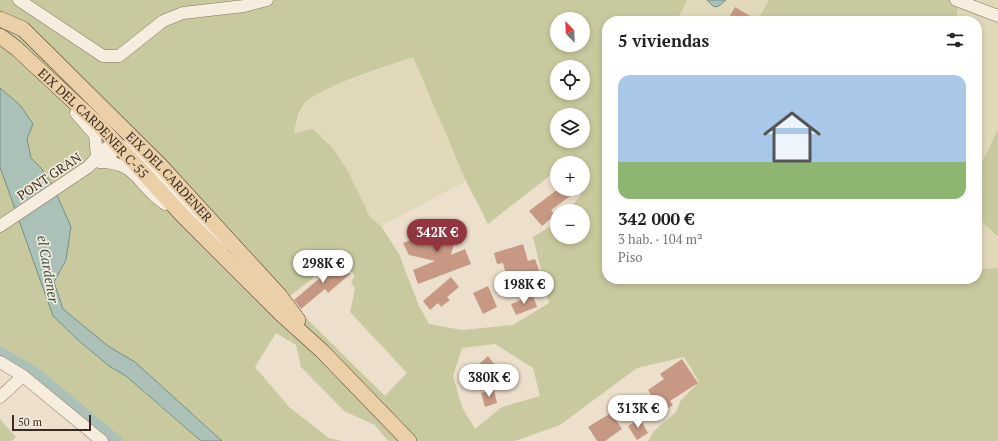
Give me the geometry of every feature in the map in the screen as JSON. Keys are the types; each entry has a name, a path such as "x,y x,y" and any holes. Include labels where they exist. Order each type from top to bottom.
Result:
{"main road":[{"path":"0,8 14,18 23,29"},
{"name":"EIX DEL CARDENER","path":"0,19 23,29 161,166 280,296 322,351"},
{"name":"EIX DEL CARDENER C-55","path":"0,36 58,87 101,128 183,216"},
{"name":"EIX DEL CARDENER","path":"183,216 280,313 322,351 409,441"}],"street":[{"path":"19,0 103,56 120,56 163,21 183,13 244,6 267,0"},
{"path":"956,0 998,16"},
{"path":"53,60 70,84 106,121 117,138 116,145 130,149 152,169 203,225 216,237 234,246"},
{"path":"58,87 74,112 95,135 95,162 116,163 130,169 158,200 183,216"},
{"name":"PONT GRAN","path":"0,226 95,162 112,153 116,145"},
{"path":"0,362 23,376 102,441"},
{"path":"0,397 23,376"}],"shaded area":[{"path":"687,0 769,0 760,16 679,16"},
{"path":"967,0 998,0 998,12"},
{"path":"958,8 979,16 957,16"},
{"path":"982,17 998,23 998,129 982,163"},
{"path":"413,57 466,181 381,226 370,217 348,171 333,148 320,134 294,133 302,105 311,97 331,87"},
{"path":"982,222 998,237 998,268 982,269"}],"green space":[{"path":"0,0 687,0 679,16 602,16 602,284 982,284 982,269 998,268 998,441 648,441 655,430 676,412 681,400 699,382 684,357 637,368 560,425 515,441 388,441 375,425 344,411 301,367 296,345 276,333 255,367 289,407 329,438 342,441 222,441 135,362 108,346 63,309 54,282 66,260 71,227 53,186 41,168 31,158 20,105 0,88","holes":["413,57 466,181 488,224 550,175 550,156 590,156 590,196 580,196 574,204 590,204 590,244 550,244 550,226 533,237 549,303 513,325 462,330 429,324 419,306 399,254 381,226 370,217 348,171 333,148 313,129 294,133 300,110 312,97 338,84","341,256 355,276 351,282 355,289 350,312 407,373 385,396 308,320 290,296","495,344 533,368 540,396 502,407 475,429 462,407 453,376 462,348"]},
{"path":"769,0 967,0 998,12 998,23 958,8 957,16 760,16"},
{"path":"998,129 998,237 982,222 982,163"},
{"path":"0,166 53,316 78,340 109,366 126,376 201,441 112,441 44,384 0,356"},
{"path":"0,419 16,437 12,441 0,441"}],"water":[{"path":"707,0 726,0 719,6 714,7"},
{"name":"el Cardener","path":"0,88 20,105 33,124 27,139 31,158 41,168 53,186 71,227 66,260 54,282 63,309 108,346 135,362 222,441 201,441 126,376 109,366 78,340 53,316 0,167"}],"building":[{"path":"735,7 750,16 730,16"},
{"path":"550,195 570,196 559,204 550,204 550,219 542,226 529,211"},
{"path":"459,222 451,255 465,249 471,264 418,284 413,270 435,261 409,255 403,243"},
{"path":"523,244 528,261 535,259 540,273 508,282 503,263 497,264 494,253"},
{"path":"340,261 350,274 328,293 325,289 301,309 294,300"},
{"path":"451,277 459,287 447,297 450,300 441,307 438,303 430,310 423,301"},
{"path":"488,286 497,307 483,314 473,293"},
{"path":"533,295 537,307 516,315 511,304"},
{"path":"488,356 495,365 475,383 467,375"},
{"path":"682,359 698,383 670,401 673,405 662,412 648,390 664,379 660,374"},
{"path":"494,390 497,403 485,407 481,393"},
{"path":"611,413 622,429 605,441 597,441 588,427"},
{"path":"640,419 648,433 637,440 628,426"}],"waterway":[{"path":"0,352 37,374 117,441"}]}
